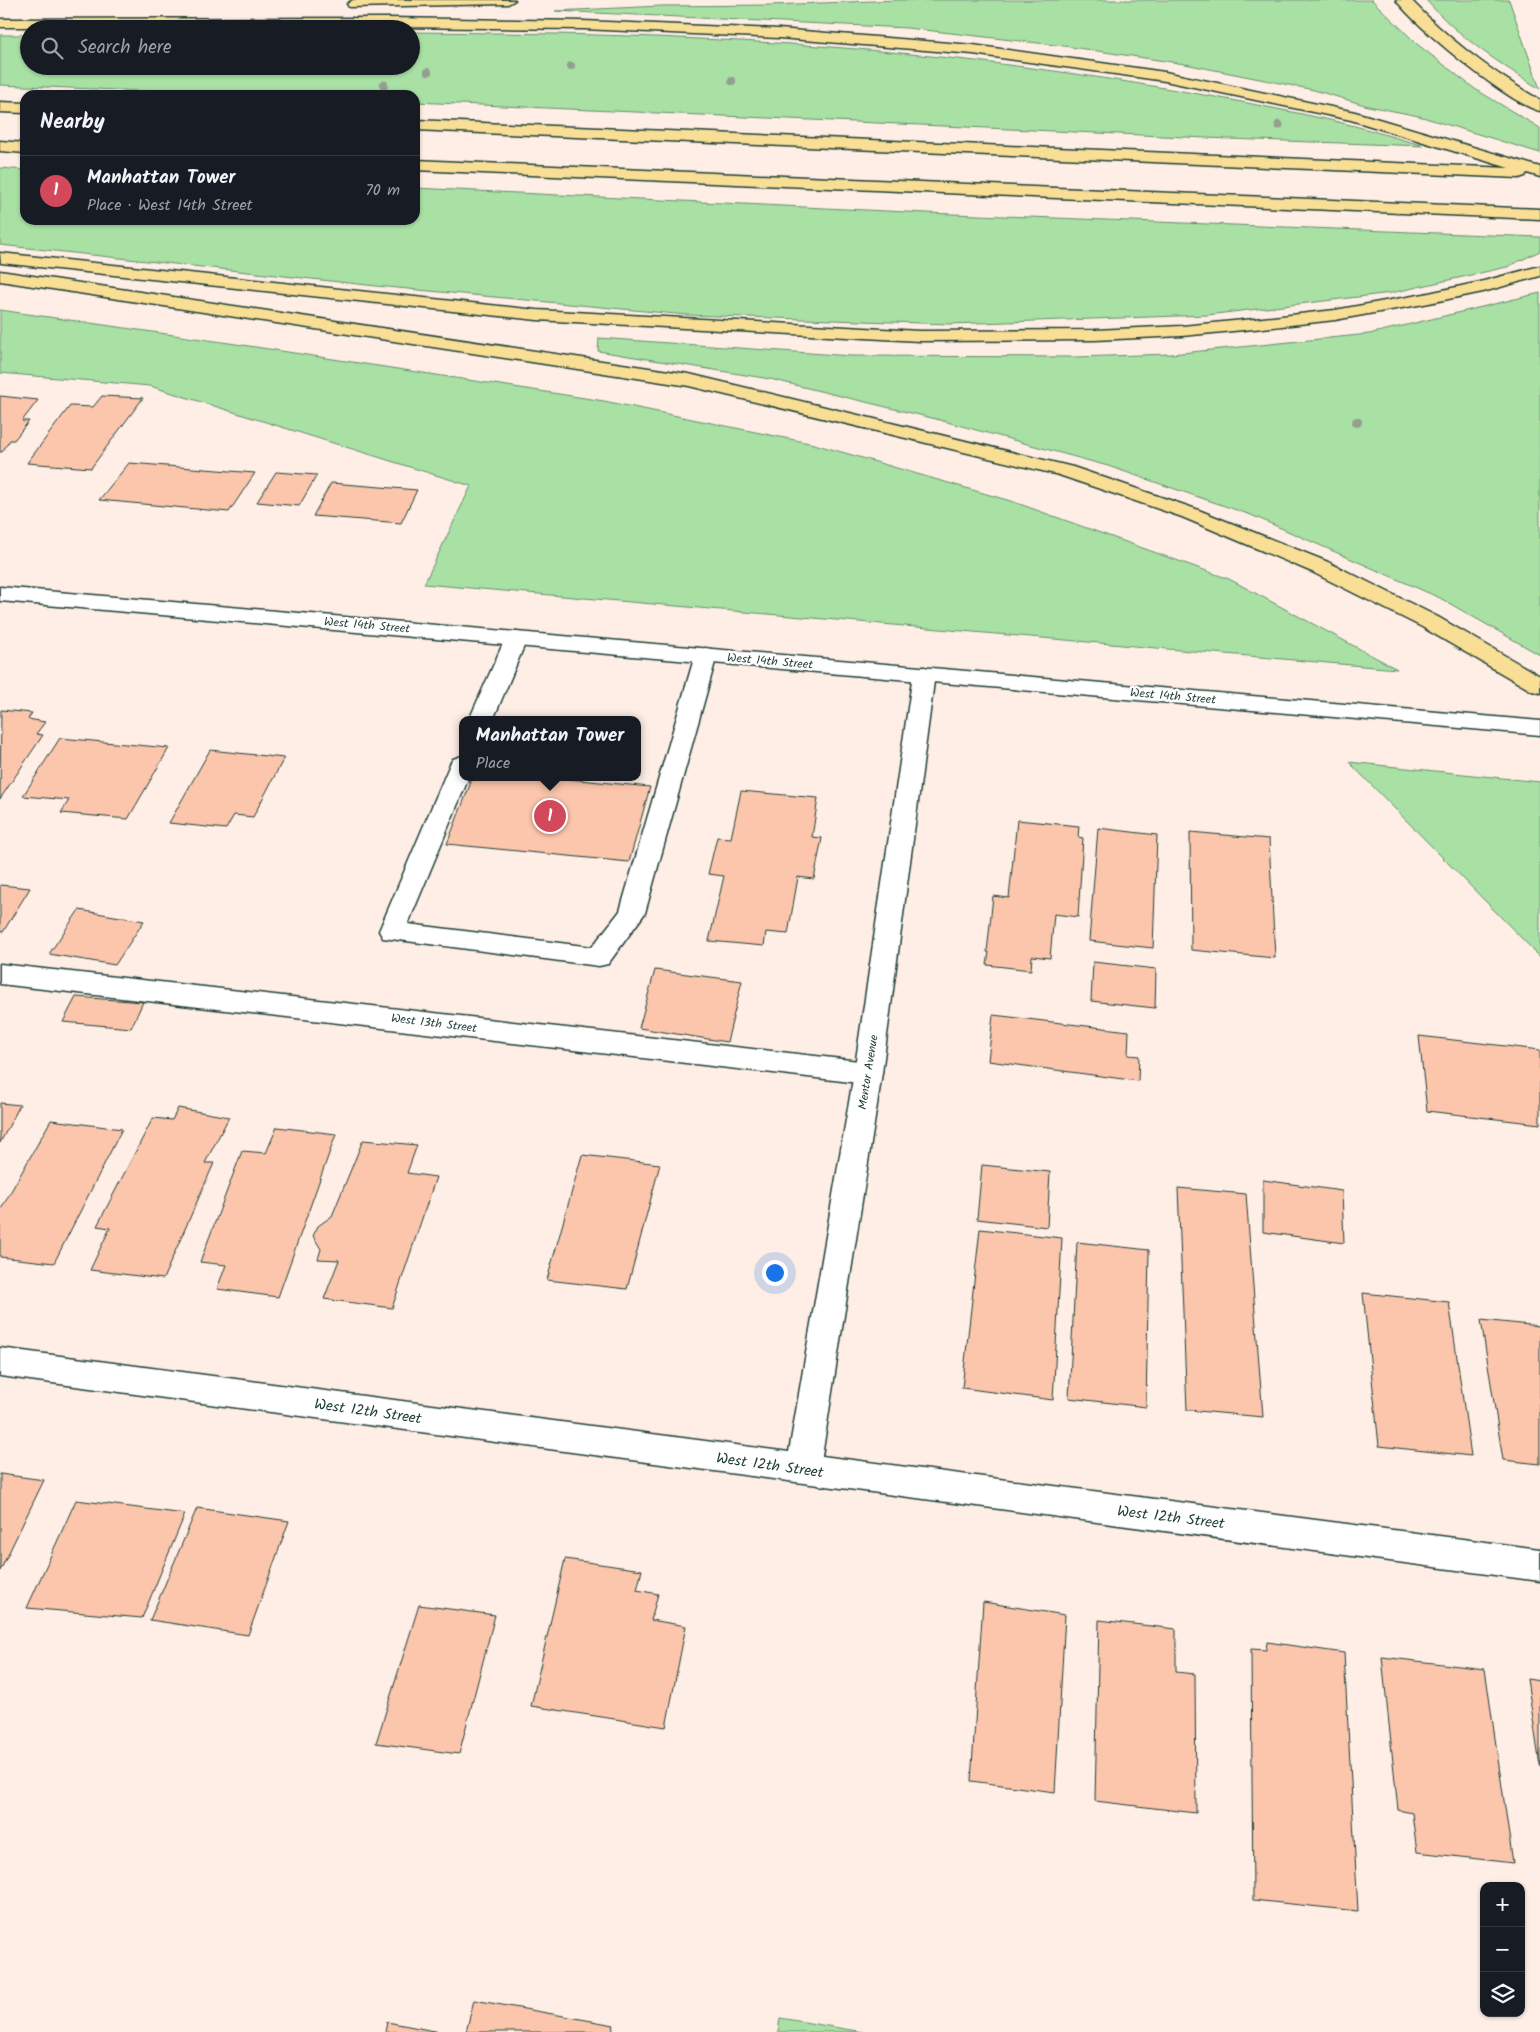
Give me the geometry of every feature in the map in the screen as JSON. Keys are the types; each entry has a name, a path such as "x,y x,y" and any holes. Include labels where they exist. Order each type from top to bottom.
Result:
{"highway":[{"path":"341,4 508,0"},
{"path":"1404,1 1442,36 1490,73 1540,106"},
{"path":"0,14 158,9"},
{"path":"420,22 659,27 837,38 1012,54 1172,77 1267,95 1390,124 1482,151 1540,173"},
{"path":"0,23 20,23"},
{"path":"0,107 20,108"},
{"path":"420,125 1540,173"},
{"path":"0,146 20,148"},
{"path":"420,164 1540,214"},
{"path":"0,258 537,315 920,336 1095,335 1182,331 1254,324 1335,315 1424,299 1483,287 1537,272"},
{"path":"0,276 689,380 1066,471 1189,513 1320,566 1430,622 1540,686"}],"street":[{"name":"West 14th Street","path":"0,594 1540,728"},
{"path":"483,716 516,639"},
{"path":"459,771 392,931 599,957 632,913 706,655"},
{"name":"Mentor Avenue","path":"803,1469 868,1073 924,674"},
{"name":"West 13th Street","path":"0,974 868,1073"},
{"name":"West 12th Street","path":"0,1362 1540,1565"}],"green space":[{"path":"899,0 1372,0 1417,44 1475,89 1540,128 1540,153 1419,116 1368,106 1314,90 1185,64 1064,46 907,28 555,11 661,6 770,5"},
{"path":"1426,0 1509,0 1540,89 1465,38"},
{"path":"420,32 663,37 858,49 1016,66 1174,90 1342,123 1424,146 1229,139 420,102 420,90 118,90 0,85 0,35 20,35 20,75 420,75"},
{"path":"0,168 20,170 20,225 420,225 420,188 927,213 1540,237 1540,251 1507,267 1391,293 1207,315 949,324 687,315 376,286 0,245"},
{"path":"1540,293 1540,655 1440,598 1251,515 1108,466 936,419 770,379 598,351 599,338 851,356 1076,357 1171,354 1369,334"},
{"path":"0,310 236,344 604,401 814,444 1014,502 1229,579 1397,669 424,584 471,486 150,386 0,373"},
{"path":"1349,762 1540,782 1540,957"},
{"path":"780,2018 863,2032 778,2032"}],"building":[{"path":"0,396 38,400 22,421 29,421 14,440 10,440 2,452 0,452"},
{"path":"102,396 143,398 91,468 27,463 70,406 93,407"},
{"path":"129,463 255,473 229,512 99,500"},
{"path":"276,472 317,475 299,506 257,502"},
{"path":"331,483 417,490 401,523 313,516"},
{"path":"1,710 32,713 28,719 45,722 36,734 43,735 0,799"},
{"path":"60,738 169,748 128,819 61,813 69,800 23,796"},
{"path":"210,750 284,758 253,817 234,815 226,829 169,823"},
{"path":"471,781 589,781 650,787 629,862 447,844"},
{"path":"741,791 818,798 812,837 822,838 814,879 798,877 788,934 766,932 764,946 709,941 724,876 708,874 717,837 731,838"},
{"path":"1017,820 1079,826 1078,837 1083,838 1078,917 1054,914 1050,958 1032,956 1031,970 987,965 993,896 1009,898"},
{"path":"1098,828 1157,835 1153,948 1089,941"},
{"path":"1190,832 1269,839 1275,958 1191,950"},
{"path":"0,885 30,888 3,932 0,931"},
{"path":"79,910 144,921 115,965 49,954"},
{"path":"1093,962 1156,969 1155,1008 1091,1001"},
{"path":"655,970 742,981 727,1042 639,1028"},
{"path":"76,997 143,1002 131,1028 63,1022"},
{"path":"993,1015 1129,1031 1128,1055 1139,1056 1138,1081 988,1061"},
{"path":"1419,1036 1540,1050 1540,1124 1427,1111"},
{"path":"0,1103 20,1105 0,1143"},
{"path":"178,1108 229,1117 205,1163 214,1163 163,1279 90,1270 110,1228 97,1226 153,1118 172,1120"},
{"path":"51,1120 122,1129 54,1263 0,1257 0,1211"},
{"path":"277,1127 336,1134 278,1297 217,1289 226,1265 200,1262 242,1151 266,1153"},
{"path":"363,1140 417,1145 407,1173 436,1177 392,1308 324,1299 339,1260 318,1259 321,1249 313,1236 318,1226 332,1216"},
{"path":"582,1155 660,1164 627,1289 547,1280"},
{"path":"982,1165 1050,1172 1047,1227 977,1219"},
{"path":"1263,1180 1342,1191 1344,1243 1263,1232"},
{"path":"1178,1188 1246,1194 1263,1417 1187,1410"},
{"path":"980,1229 1062,1238 1053,1400 962,1388"},
{"path":"1077,1242 1149,1250 1146,1407 1069,1398"},
{"path":"1363,1293 1449,1302 1471,1456 1379,1446"},
{"path":"1481,1320 1540,1326 1540,1464 1503,1460"},
{"path":"0,1474 44,1480 0,1571"},
{"path":"76,1500 185,1514 142,1618 27,1608"},
{"path":"197,1508 289,1521 248,1635 150,1620"},
{"path":"565,1559 642,1570 637,1590 658,1594 651,1620 686,1626 666,1727 531,1706"},
{"path":"983,1602 1065,1615 1055,1792 971,1781"},
{"path":"419,1605 495,1615 459,1754 376,1743"},
{"path":"1099,1620 1176,1629 1176,1672 1195,1674 1196,1813 1095,1801"},
{"path":"1267,1642 1344,1653 1358,1911 1253,1900 1251,1649 1266,1650"},
{"path":"1382,1657 1485,1669 1513,1863 1417,1852 1412,1813 1398,1810"},
{"path":"1527,1679 1540,1681 1540,1766"},
{"path":"474,2000 614,2025 612,2032 466,2032"},
{"path":"387,2022 440,2032 385,2032"}],"place":[{"name":"Manhattan Tower","path":"550,816"}]}
